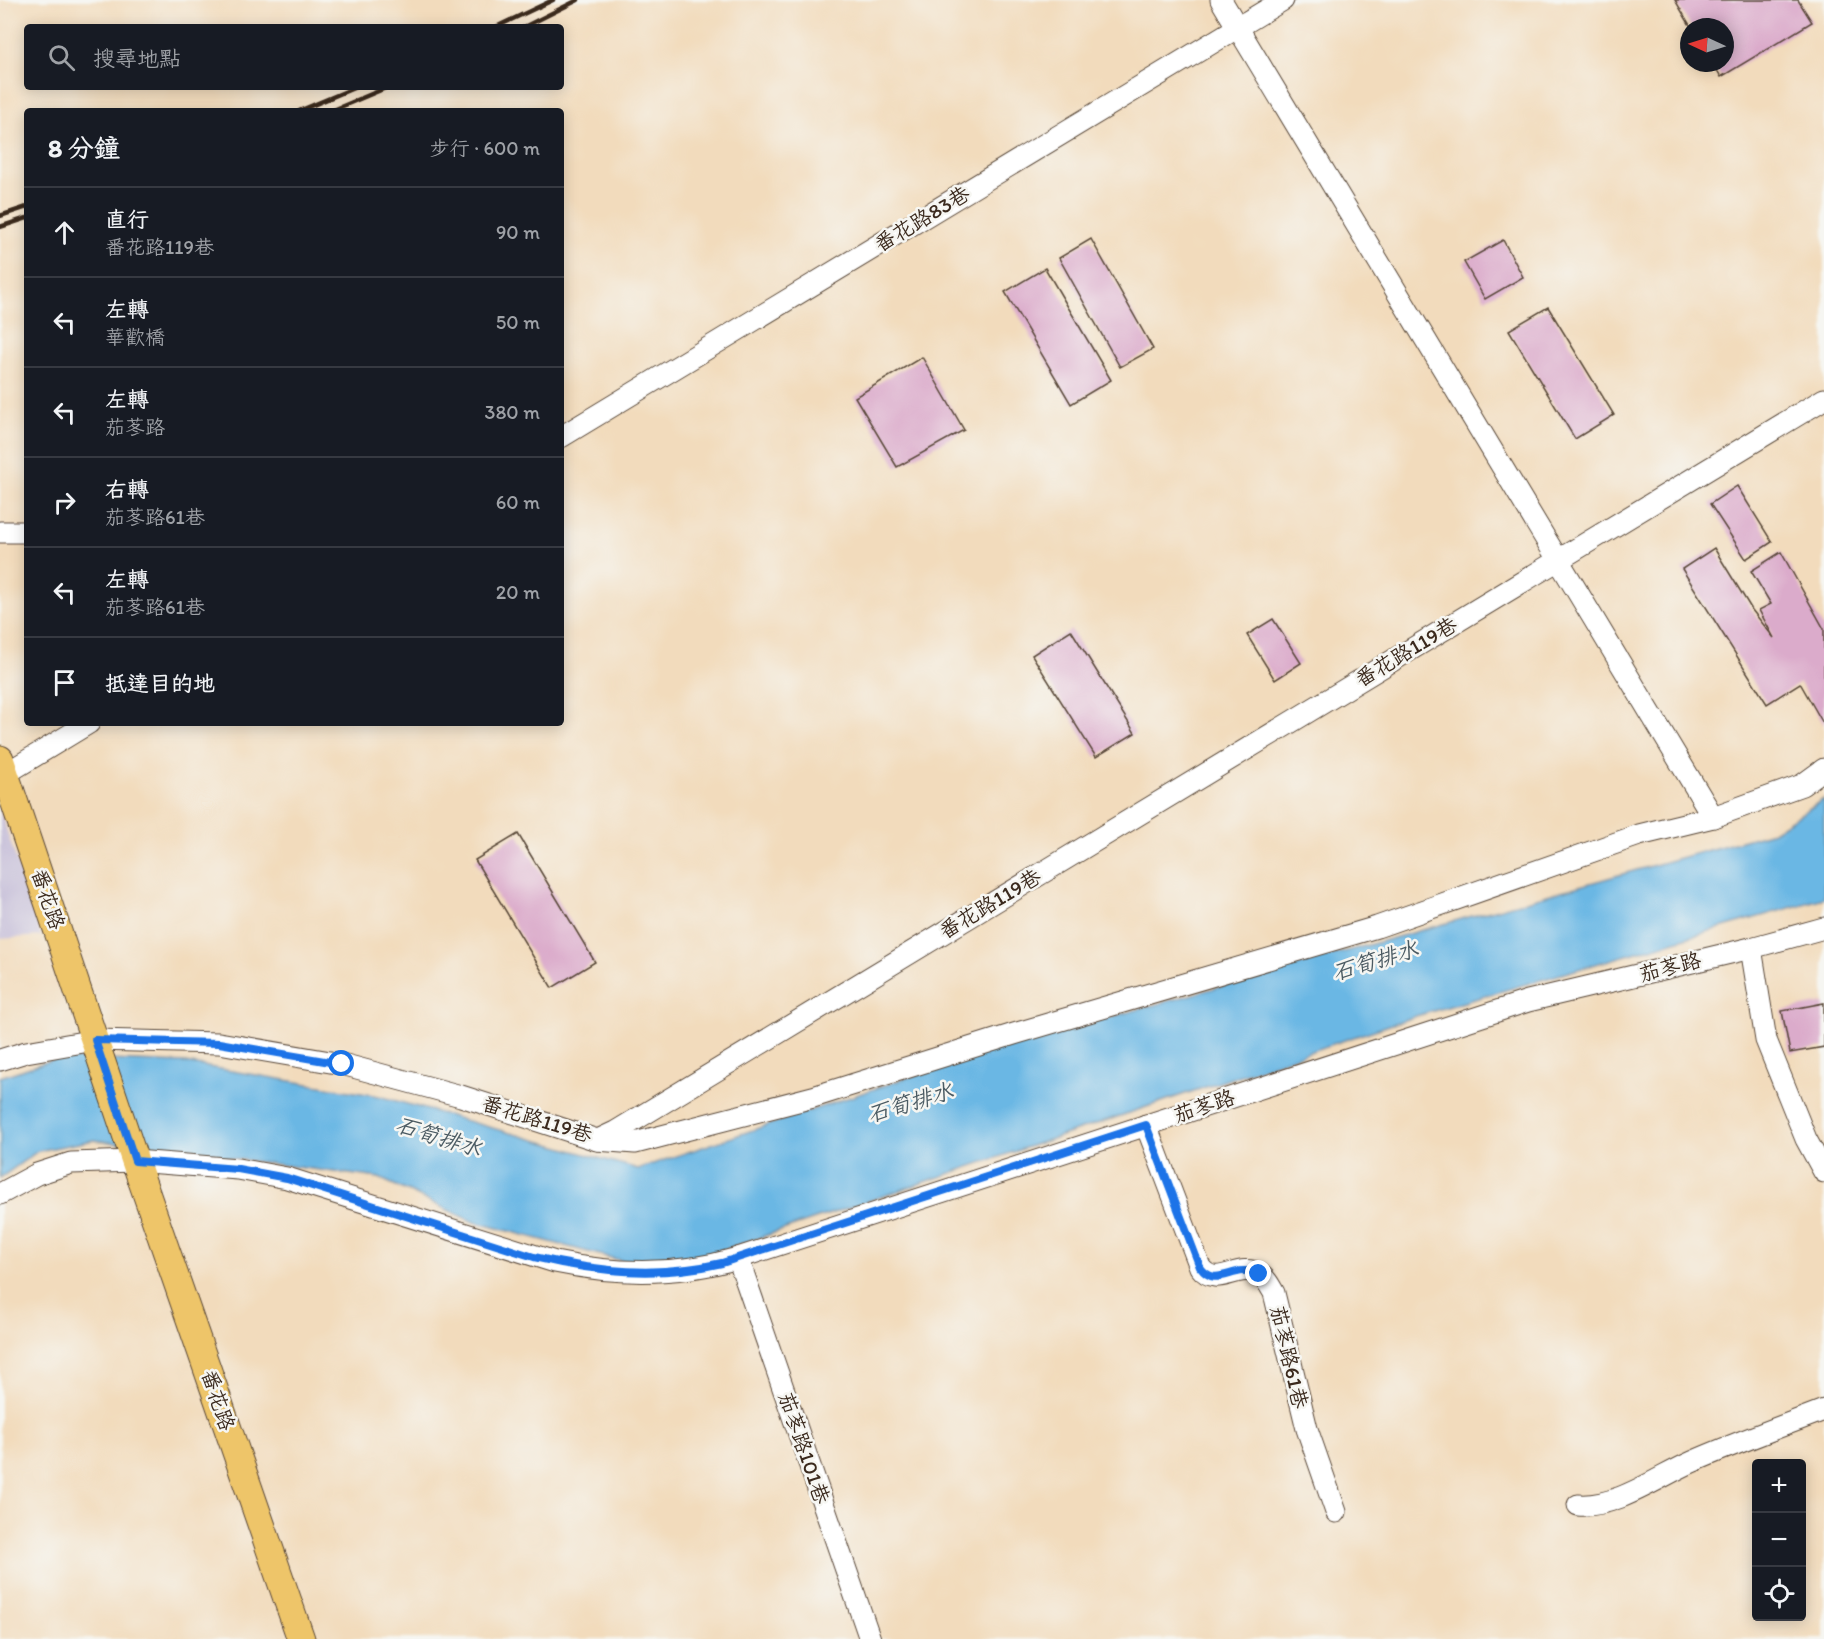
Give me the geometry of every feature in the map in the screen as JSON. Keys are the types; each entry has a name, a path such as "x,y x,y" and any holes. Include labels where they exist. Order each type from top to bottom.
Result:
{"main road":[{"name":"番花路","path":"3,766 135,1161 301,1639"}],"street":[{"path":"1221,0 1713,817"},
{"name":"番花路83巷","path":"564,435 1283,0"},
{"name":"番花路119巷","path":"0,1060 26,1052 95,1040 219,1043 342,1064 461,1096 597,1140 615,1132 1824,399"},
{"path":"0,532 24,532"},
{"path":"3,766 83,726"},
{"path":"597,1140 635,1143 813,1097 1014,1034 1377,927 1639,835 1713,817 1802,785 1824,769"},
{"name":"茄苳路","path":"0,1194 37,1174 71,1163 135,1161 238,1169 287,1178 534,1257 576,1267 659,1273 701,1268 738,1258 1528,1001 1751,948 1824,928"},
{"path":"1751,948 1766,1040 1806,1139 1824,1172"},
{"name":"茄苳路61巷","path":"1146,1125 1200,1267 1204,1272 1216,1277 1241,1270 1252,1271 1265,1279 1274,1293 1307,1429 1336,1512"},
{"name":"茄苳路101巷","path":"738,1258 870,1639"},
{"path":"1578,1505 1593,1506 1640,1488 1691,1463 1824,1410"}],"shaded area":[{"path":"0,810 41,936 0,939"}],"water":[{"name":"石筍排水","path":"1824,799 1824,898 1416,1016 661,1271 474,1222 379,1178 94,1140 38,1151 0,1178 0,1077 58,1058 185,1063 379,1096 638,1169 971,1056 1773,832"}],"building":[{"path":"1675,0 1798,0 1812,22 1734,69 1734,18 1686,18"},
{"path":"1718,72 1729,72 1721,77"},
{"path":"1091,239 1153,349 1120,367 1059,258"},
{"path":"1503,240 1523,277 1485,299 1464,262"},
{"path":"1045,268 1111,380 1071,404 1005,292"},
{"path":"1548,307 1614,415 1575,439 1509,330"},
{"path":"922,357 964,430 897,467 855,397"},
{"path":"1737,486 1772,542 1746,559 1710,504"},
{"path":"1714,548 1752,610 1774,638 1759,610 1771,604 1751,571 1781,552 1824,629 1824,725 1800,683 1767,704 1682,569"},
{"path":"1273,619 1301,663 1275,680 1247,635"},
{"path":"1071,630 1135,733 1096,757 1032,655"},
{"path":"518,834 595,962 552,988 475,860"},
{"path":"1824,1003 1824,1047 1790,1053 1782,1011"}],"railway":[{"path":"502,24 553,0"},
{"path":"530,24 578,0"},
{"path":"306,108 349,90"},
{"path":"338,108 381,90"},
{"path":"0,216 24,208"},
{"path":"0,227 24,219"}],"route":[{"path":"342,1064 219,1043 95,1040 135,1161 263,1172 534,1257 576,1267 659,1273 722,1263 1146,1125 1200,1267 1210,1276 1216,1277 1241,1270 1259,1274"}]}
